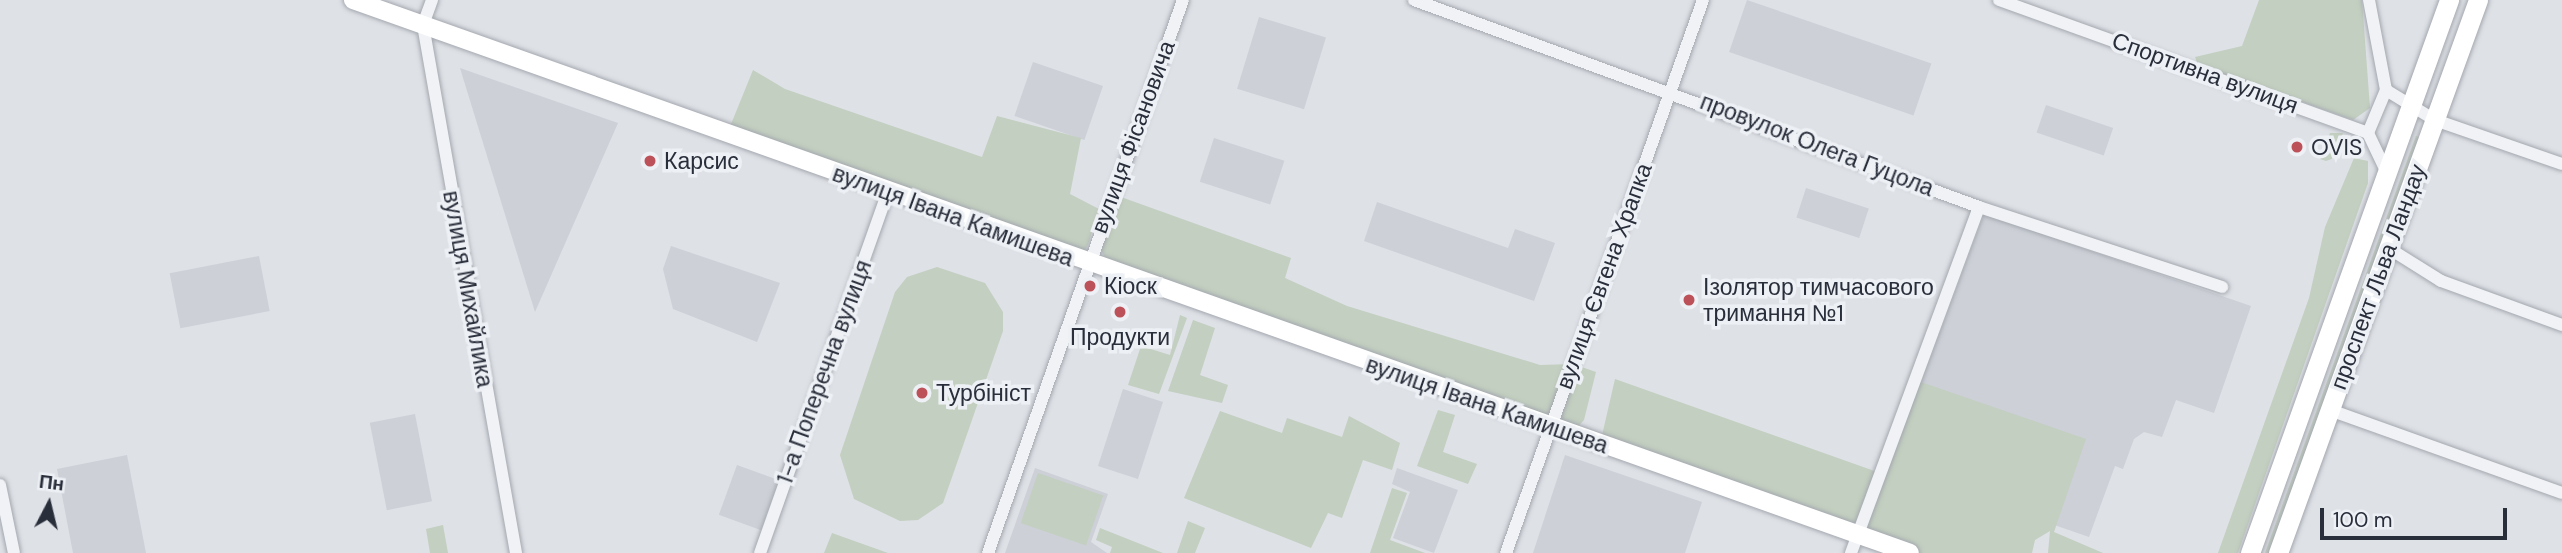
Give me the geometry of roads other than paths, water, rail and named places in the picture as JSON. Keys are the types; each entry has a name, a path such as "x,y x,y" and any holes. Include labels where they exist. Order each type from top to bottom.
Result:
{"main road":[{"name":"проспект Льва Ландау","path":"2250,553 2449,0"},
{"name":"проспект Льва Ландау","path":"2278,553 2478,0"}],"street":[{"name":"вулиця Івана Камишева","path":"353,0 1087,264 1910,553"},
{"path":"423,25 432,0"},
{"name":"вулиця Фісановича","path":"988,553 1087,264 1183,0"},
{"name":"провулок Олега Гуцола","path":"1415,0 1671,89 1979,207 2221,287"},
{"name":"вулиця Євгена Храпка","path":"1506,553 1703,0"},
{"name":"Спортивна вулиця","path":"1999,0 2368,133"},
{"path":"2369,0 2386,90 2368,133 2388,174"},
{"name":"вулиця Михайлика","path":"423,25 516,553"},
{"path":"2386,90 2435,120 2562,164"},
{"name":"1-а Поперечна вулиця","path":"760,553 888,192"},
{"path":"1851,553 1979,207"},
{"path":"2390,249 2441,281 2562,325"},
{"path":"2330,410 2562,493"},
{"path":"0,485 14,553"}],"place":[{"name":"OVIS","path":"2297,147"},
{"name":"Карсис","path":"650,161"},
{"name":"Кіоск","path":"1090,286"},
{"name":"Ізолятор тимчасового тримання №1","path":"1689,300"},
{"name":"Продукти","path":"1120,312"},
{"name":"Турбініст","path":"922,393"}]}
